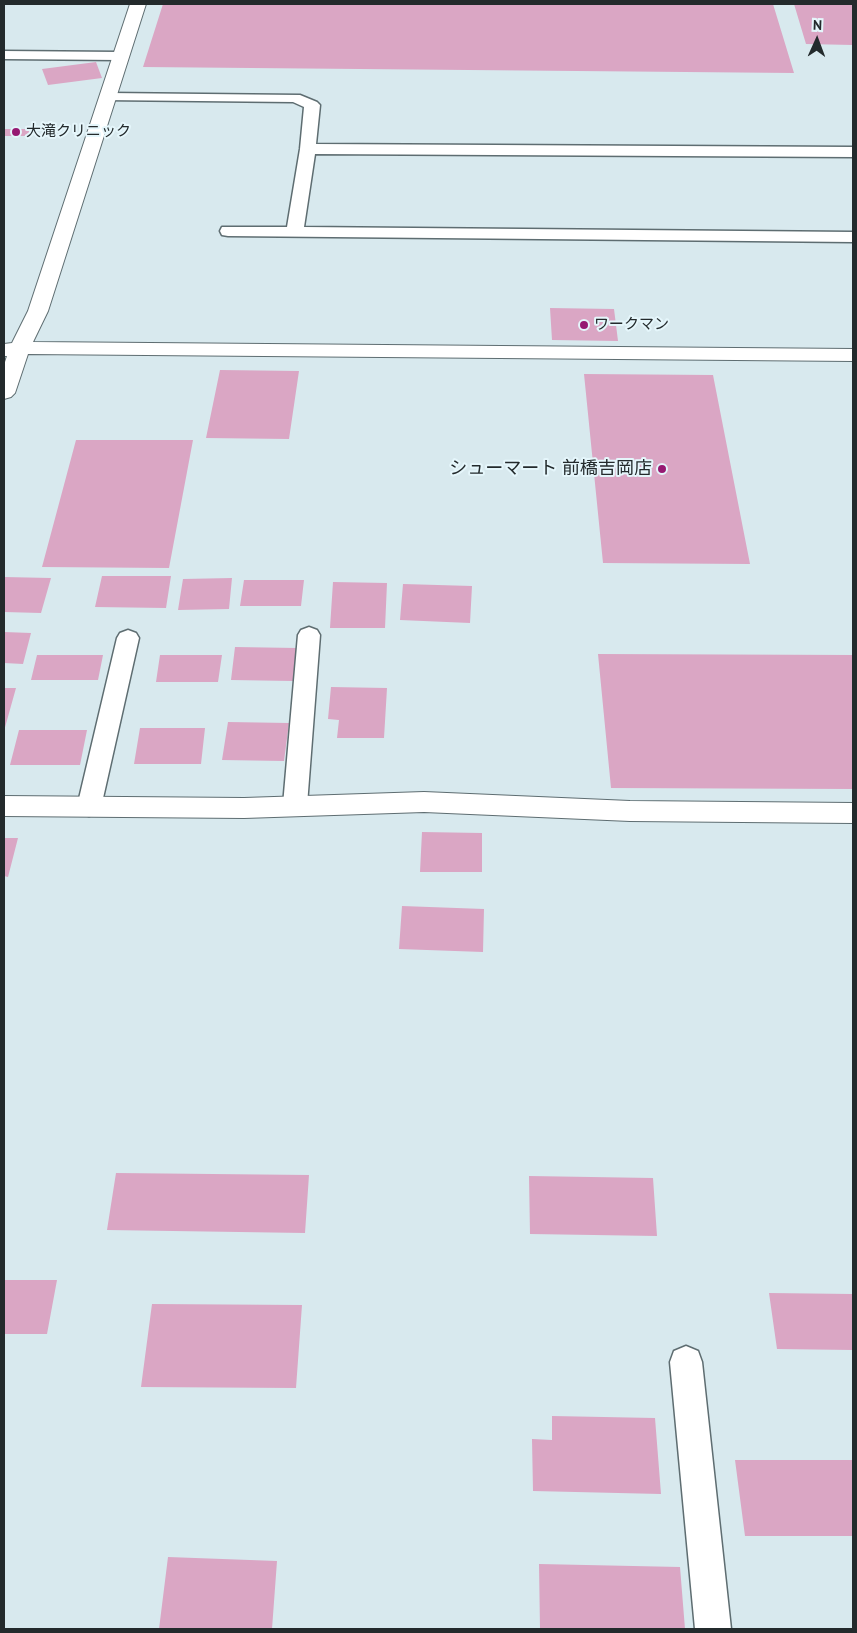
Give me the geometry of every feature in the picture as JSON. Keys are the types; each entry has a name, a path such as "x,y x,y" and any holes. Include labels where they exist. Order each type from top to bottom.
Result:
{"street":[{"path":"5,384 12,349 38,311 108,97 119,56 138,4"},
{"path":"12,349 853,355"},
{"path":"4,806 244,808 424,802 630,811 853,813"}],"lane":[{"path":"4,55 119,56"},
{"path":"108,97 295,98 312,105 308,149 295,232"},
{"path":"308,149 853,152"},
{"path":"228,232 853,237"},
{"path":"295,806 310,635"},
{"path":"90,807 128,638"},
{"path":"686,1362 713,1629"}],"building":[{"path":"163,4 773,4 794,73 143,67"},
{"path":"794,4 853,4 853,45 806,44"},
{"path":"96,62 102,78 48,85 42,69"},
{"name":"大滝クリニック","path":"4,129 30,129 28,136 4,136"},
{"name":"ワークマン","path":"550,308 614,309 618,341 552,340"},
{"path":"220,370 299,371 289,439 206,438"},
{"name":"シューマート 前橋吉岡店","path":"584,374 713,375 750,564 603,563"},
{"path":"76,440 193,440 169,568 42,567"},
{"path":"102,576 171,576 166,608 95,607"},
{"path":"4,577 51,578 41,613 4,612"},
{"path":"232,578 229,609 178,610 183,579"},
{"path":"244,580 304,580 301,606 240,606"},
{"path":"333,582 387,583 385,628 330,628"},
{"path":"403,584 472,586 470,623 400,620"},
{"path":"4,632 31,633 23,664 4,663"},
{"path":"235,647 297,648 293,681 231,680"},
{"path":"598,654 853,655 853,789 611,788"},
{"path":"37,655 103,655 98,680 31,680"},
{"path":"160,655 222,655 218,682 156,682"},
{"path":"331,687 387,688 384,738 337,738 339,720 328,719"},
{"path":"4,688 16,688 4,731"},
{"path":"228,722 289,723 284,761 222,760"},
{"path":"140,728 205,728 201,764 134,764"},
{"path":"19,730 87,730 80,765 10,765"},
{"path":"422,832 482,833 482,872 420,872"},
{"path":"4,838 18,838 8,877 4,876"},
{"path":"402,906 484,909 483,952 399,949"},
{"path":"116,1173 309,1175 305,1233 107,1230"},
{"path":"529,1176 653,1178 657,1236 530,1234"},
{"path":"4,1280 57,1280 47,1334 4,1334"},
{"path":"769,1293 852,1294 853,1350 777,1349"},
{"path":"152,1304 302,1305 296,1388 141,1387"},
{"path":"552,1416 655,1418 661,1494 533,1491 532,1439 552,1440"},
{"path":"735,1460 853,1460 853,1536 745,1536"},
{"path":"168,1557 277,1561 272,1629 159,1629"},
{"path":"539,1564 680,1567 685,1629 540,1629"}],"place":[{"name":"大滝クリニック","path":"16,132"},
{"name":"ワークマン","path":"584,325"},
{"name":"シューマート 前橋吉岡店","path":"662,469"}]}
